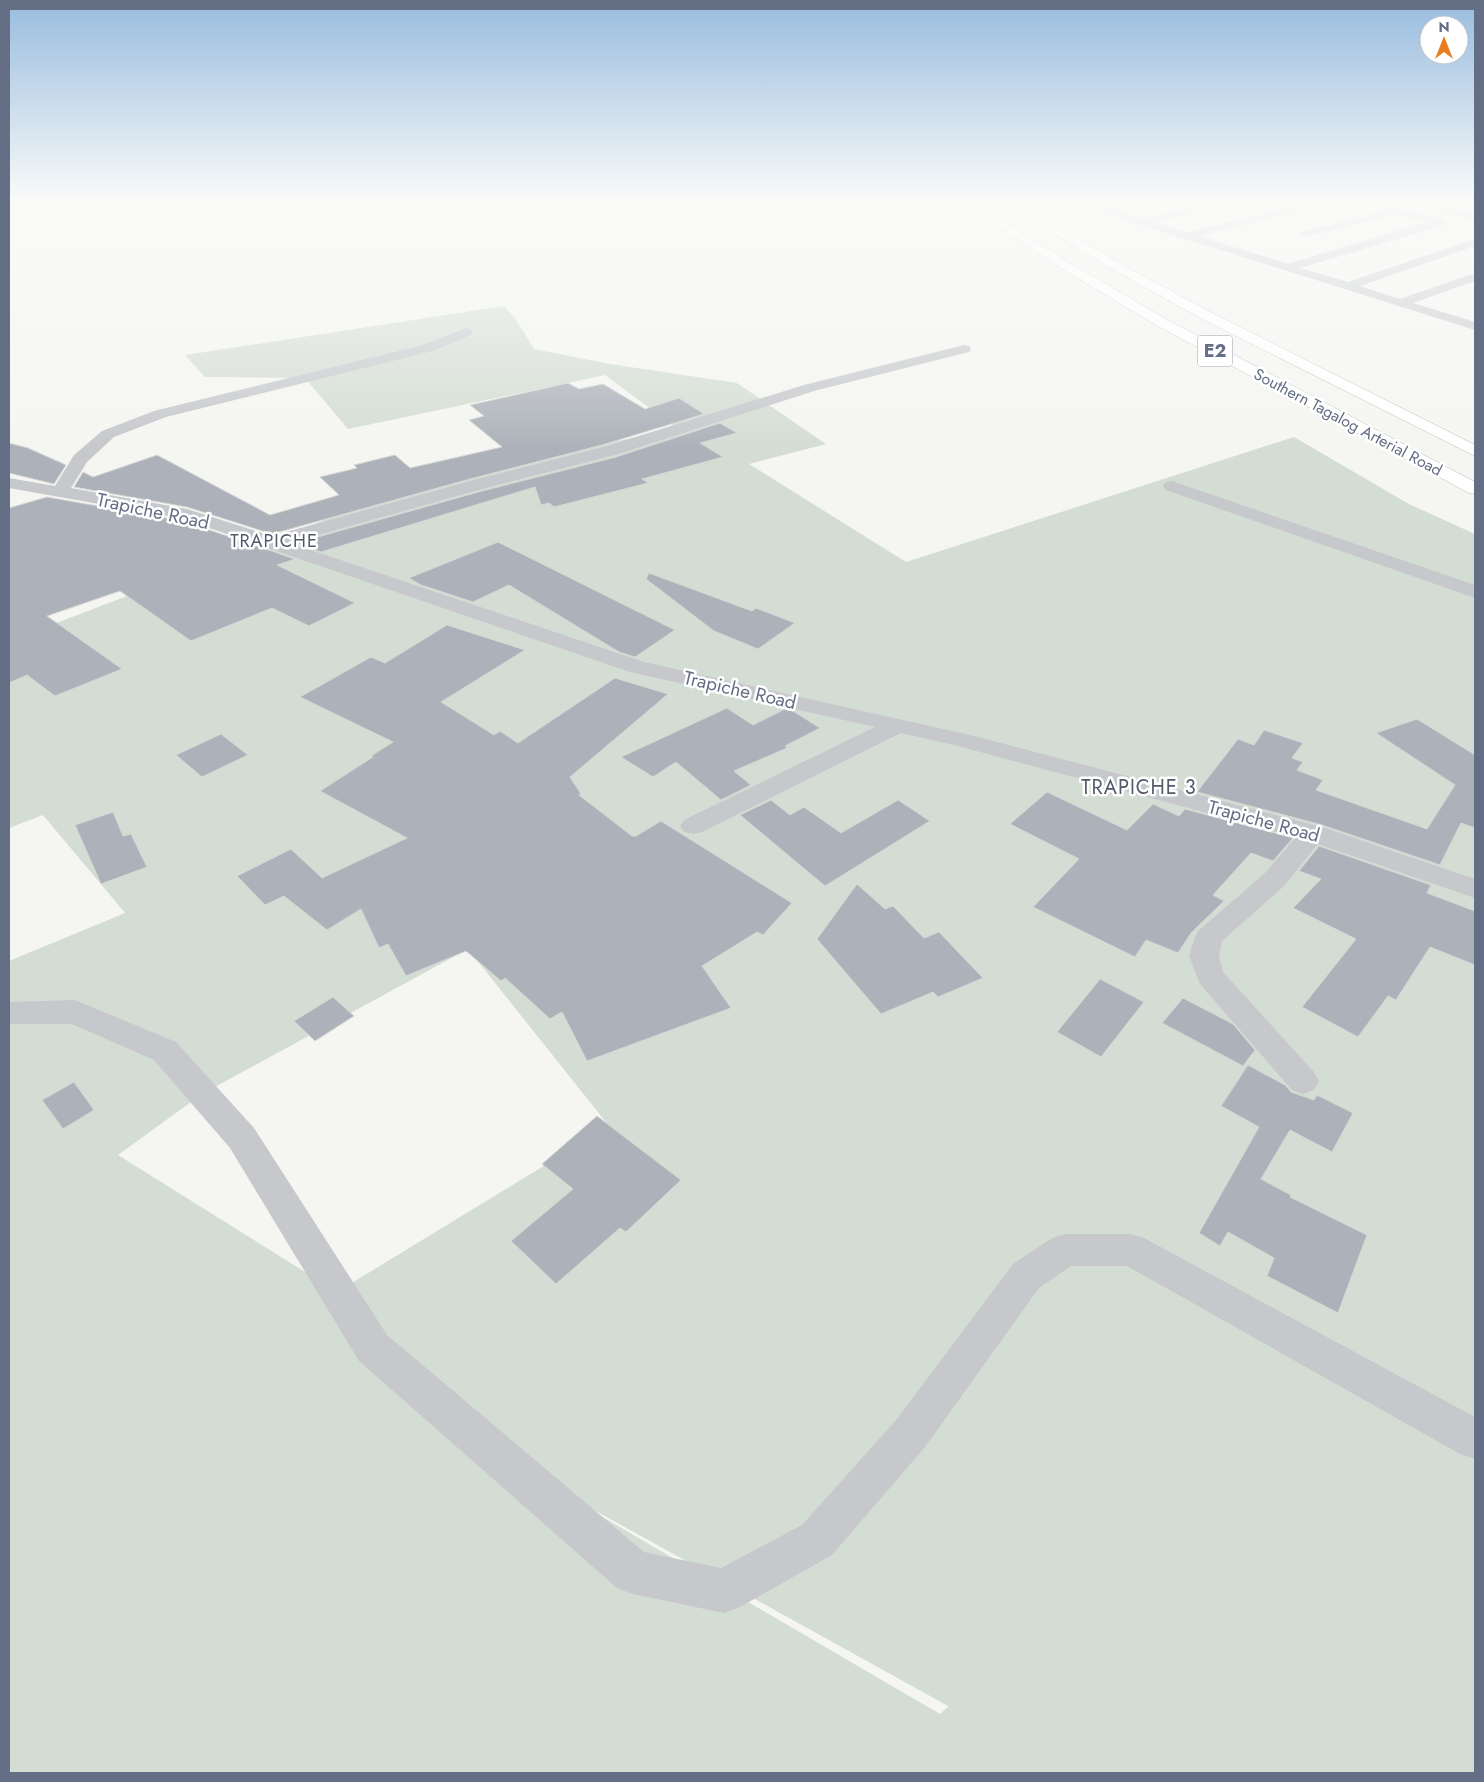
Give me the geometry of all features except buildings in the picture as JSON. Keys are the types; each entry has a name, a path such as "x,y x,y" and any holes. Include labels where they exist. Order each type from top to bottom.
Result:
{"highway":[{"name":"Southern Tagalog Arterial Road","path":"1095,283 1161,322 1475,489"},
{"name":"Southern Tagalog Arterial Road","path":"1147,283 1209,317 1475,451"}],"street":[{"path":"1334,283 1475,326"},
{"path":"1346,287 1357,283"},
{"path":"1400,303 1457,283"},
{"path":"1460,322 1475,316"},
{"path":"60,492 80,459 108,434 160,414 428,348 466,332"},
{"path":"269,543 476,485 609,451 809,388 964,349"},
{"name":"Trapiche Road","path":"9,483 187,514 638,667 971,742 1313,833 1475,889"},
{"path":"1172,486 1475,592"},
{"path":"693,826 899,726"},
{"path":"1304,1080 1210,976 1204,956 1209,937 1274,880 1313,833"},
{"path":"9,1013 75,1012 165,1051 242,1138 373,1348 633,1572 724,1591 817,1540 911,1433 1026,1276 1065,1250 1130,1250 1475,1439"}],"shaded area":[{"path":"504,306 515,318 534,349 610,364 737,383 826,444 749,464 906,562 1294,437 1409,504 1475,534 1475,1773 9,1773 9,961 125,913 43,815 9,828 9,641 277,539 426,479 678,429 605,375 348,429 305,378 205,377 185,355","holes":["468,949 609,1126 337,1292 118,1155 202,1094","536,1478 948,1706 948,1707 940,1714"]}],"district":[{"name":"TRAPICHE","path":"274,541"},
{"name":"TRAPICHE 3","path":"1139,787"}]}
